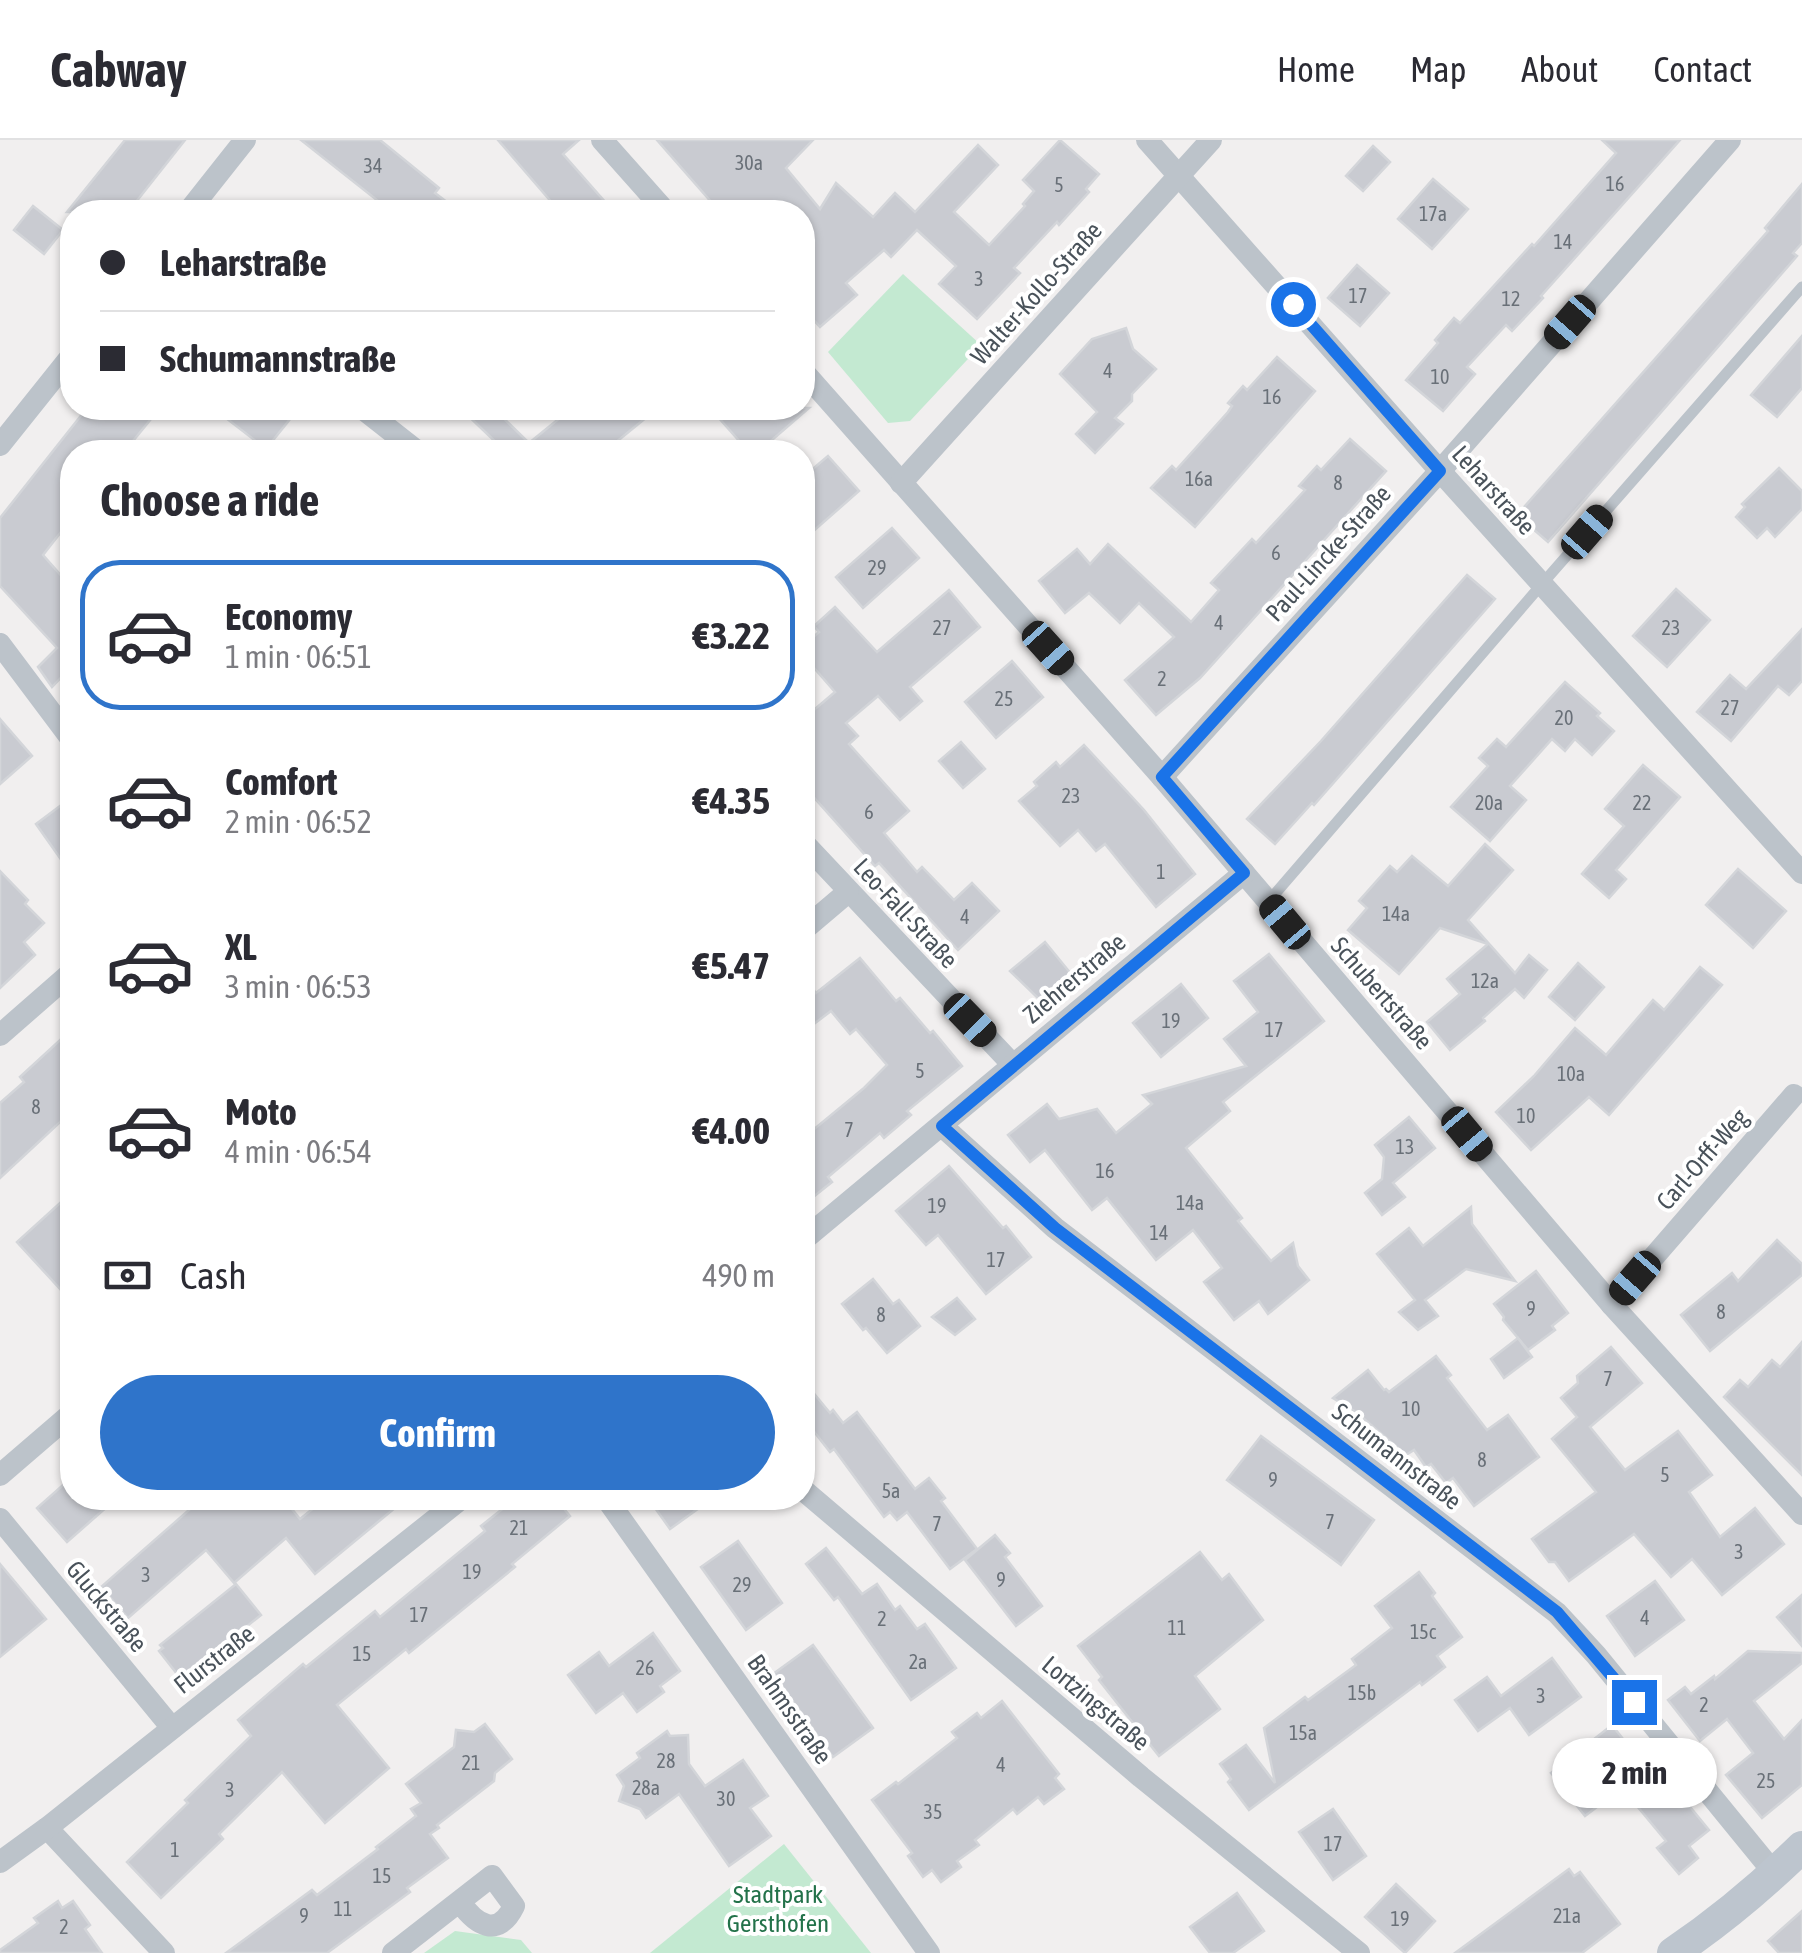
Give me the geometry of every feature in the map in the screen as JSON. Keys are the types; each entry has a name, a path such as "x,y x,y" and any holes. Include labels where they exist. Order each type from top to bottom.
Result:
{"main road":[{"path":"1673,1953 1704,1932 1802,1848"}],"street":[{"path":"198,200 246,140"},
{"path":"602,140 655,200"},
{"name":"Leharstraße","path":"1148,140 1802,873"},
{"name":"Walter-Kollo-Straße","path":"900,483 1211,140"},
{"name":"Paul-Lincke-Straße","path":"1162,777 1440,471 1730,140"},
{"path":"0,446 60,370"},
{"name":"Schubertstraße","path":"815,385 1162,777 1612,1305 1802,1514"},
{"path":"377,420 403,440"},
{"path":"0,644 60,724"},
{"name":"Leo-Fall-Straße","path":"815,855 1012,1065"},
{"name":"Ziehrerstraße","path":"815,1230 1244,873"},
{"path":"815,921 848,892"},
{"path":"0,1035 60,982"},
{"name":"Carl-Orff-Weg","path":"1612,1305 1794,1095"},
{"name":"Schumannstraße","path":"942,1126 1055,1228 1557,1612 1774,1874"},
{"path":"0,1476 60,1424"},
{"name":"Lortzingstraße","path":"815,1500 1141,1777 1360,1953"},
{"name":"Flurstraße","path":"0,1862 447,1510"},
{"name":"Brahmsstraße","path":"615,1510 929,1953"},
{"name":"Gluckstraße","path":"0,1519 172,1728"},
{"path":"47,1828 164,1953"},
{"path":"393,1953 492,1876 514,1906 505,1920 491,1926 476,1922 460,1902"}],"lane":[{"path":"1268,902 1802,286"}],"green space":[{"path":"903,274 981,345 910,421 888,423 828,352"},
{"name":"Stadtpark Gersthofen","path":"784,1844 871,1953 650,1953"},
{"path":"455,1931 521,1940 532,1953 424,1953"}],"building":[{"path":"125,140 185,140 138,200 77,200"},
{"path":"301,140 380,140 439,188 435,193 444,200 377,200"},
{"path":"498,140 579,140 563,154 603,200 550,200"},
{"path":"657,140 813,140 786,168 813,200 710,200"},
{"path":"1060,140 1099,174 1086,189 1089,192 1014,268 1020,273 977,319 939,284 956,266 917,230 891,257 884,250 846,283 857,295 820,327 815,321 815,203 820,209 836,183 873,217 895,193 915,212 978,145 998,165 954,212 989,245 1034,191 1023,180"},
{"path":"1602,140 1680,140 1543,298 1512,331 1506,325 1467,367 1475,374 1443,411 1406,380 1454,318 1460,323 1616,153"},
{"path":"1373,146 1390,162 1363,191 1346,176"},
{"path":"1433,179 1468,209 1432,249 1398,219"},
{"path":"1802,184 1802,243 1793,253 1797,256 1548,542 1517,515 1768,231 1765,228"},
{"path":"33,206 60,228 60,234 44,254 14,230"},
{"path":"1357,265 1389,293 1360,326 1328,298"},
{"path":"1126,328 1133,349 1156,369 1115,418 1123,424 1095,453 1076,434 1097,412 1060,374 1092,339"},
{"path":"1802,336 1802,388 1777,417 1751,395"},
{"path":"1277,357 1315,391 1195,527 1151,488 1172,466 1176,470 1228,412 1232,406 1228,403 1243,386 1247,390"},
{"path":"78,420 150,420 134,440 62,440"},
{"path":"229,420 289,420 273,440 254,440"},
{"path":"473,420 505,420 526,440 493,440"},
{"path":"557,420 643,420 619,440 533,440"},
{"path":"721,420 795,420 772,440 738,440"},
{"path":"1350,439 1386,471 1200,678 1156,715 1125,680 1174,637 1139,603 1120,623 1089,593 1065,613 1039,581 1077,549 1090,564 1108,544 1191,622 1219,590 1211,583 1252,539 1256,543 1305,490 1299,486 1317,466 1321,470"},
{"path":"60,442 60,533 43,555 60,574 60,679 52,687 38,667 57,648 0,586 0,518"},
{"path":"828,456 859,491 815,530 815,467"},
{"path":"1779,468 1802,491 1802,509 1775,537 1767,528 1757,538 1736,517 1745,507 1742,504"},
{"path":"892,528 919,558 863,608 836,577"},
{"path":"1467,575 1495,599 1275,844 1247,819"},
{"path":"1676,589 1710,620 1667,667 1633,636"},
{"path":"949,590 980,627 910,687 922,701 900,720 878,696 846,723 858,736 849,744 909,811 884,833 917,872 922,867 954,900 972,883 999,911 958,950 815,799 815,709 835,692 815,669 815,636 819,632 815,625 835,607 877,652"},
{"path":"1802,629 1802,681 1789,695 1778,686 1731,741 1697,712 1730,675 1746,689"},
{"path":"1012,661 1043,697 996,738 965,702"},
{"path":"1565,682 1614,731 1592,755 1575,739 1565,751 1552,739 1510,786 1526,800 1490,841 1451,807 1488,766 1479,758 1497,739 1506,747"},
{"path":"0,719 32,756 0,784"},
{"path":"961,742 985,769 963,788 939,761"},
{"path":"1084,745 1144,810 1195,874 1156,907 1105,844 1096,851 1078,830 1060,846 1019,801 1056,762 1060,767"},
{"path":"1643,765 1680,797 1616,870 1626,879 1609,898 1582,874 1624,826 1605,809"},
{"path":"60,806 60,858 36,824"},
{"path":"1485,844 1513,870 1468,920 1515,973 1529,955 1547,970 1524,998 1515,989 1450,1050 1427,1022 1460,994 1447,979 1488,944 1440,928 1399,974 1348,930 1367,908 1359,901 1390,866 1397,872 1412,856 1448,886"},
{"path":"1738,869 1786,911 1753,948 1706,905"},
{"path":"0,871 44,923 24,942 35,955 0,988"},
{"path":"1045,942 1072,975 1041,1001 1010,971"},
{"path":"1269,954 1324,1021 1223,1102 1230,1111 1186,1148 1271,1261 1293,1243 1298,1266 1309,1280 1268,1314 1259,1301 1234,1320 1204,1282 1222,1268 1193,1230 1156,1260 1107,1198 1092,1210 1045,1150 1030,1162 1008,1135 1047,1104 1059,1119 1097,1109 1116,1133 1152,1104 1143,1095 1246,1066 1224,1039 1258,1012 1234,981"},
{"path":"860,958 896,1001 900,998 962,1066 907,1111 911,1115 884,1138 880,1133 828,1177 832,1182 815,1196 815,1128 887,1065 856,1029 850,1034 831,1011 815,1023 816,993"},
{"path":"1578,963 1604,987 1575,1020 1549,997"},
{"path":"1700,967 1722,985 1609,1115 1589,1097 1531,1150 1496,1112 1534,1076 1575,1028 1606,1055 1653,1000 1664,1010"},
{"path":"1181,984 1208,1018 1161,1057 1133,1023"},
{"path":"60,1040 60,1122 0,1178 0,1103 24,1082 20,1077"},
{"path":"1409,1117 1435,1148 1393,1183 1405,1197 1382,1215 1365,1193 1382,1179 1384,1157 1375,1145"},
{"path":"949,1166 1031,1257 986,1294 938,1235 926,1245 896,1211"},
{"path":"60,1203 60,1289 17,1242"},
{"path":"1471,1207 1472,1224 1515,1281 1466,1269 1425,1300 1438,1316 1418,1330 1399,1312 1415,1300 1377,1254 1409,1228 1423,1246"},
{"path":"1777,1240 1802,1264 1802,1275 1710,1351 1681,1315 1732,1273 1738,1281"},
{"path":"1536,1271 1568,1313 1552,1326 1555,1330 1528,1350 1494,1304"},
{"path":"873,1279 893,1304 899,1300 920,1326 887,1353 842,1304"},
{"path":"957,1298 975,1319 955,1335 932,1317"},
{"path":"1518,1338 1532,1357 1504,1378 1491,1359"},
{"path":"1802,1342 1802,1475 1724,1397 1740,1380 1748,1387 1772,1360 1780,1367"},
{"path":"1611,1347 1642,1383 1590,1427 1625,1470 1678,1431 1712,1475 1689,1492 1720,1537 1755,1508 1784,1544 1722,1595 1692,1559 1671,1577 1634,1534 1569,1581 1532,1539 1596,1492 1552,1439 1577,1417 1561,1398 1578,1383 1577,1376"},
{"path":"1436,1356 1451,1375 1447,1378 1487,1430 1508,1415 1539,1457 1474,1506 1453,1478 1446,1483 1431,1464 1426,1467 1414,1450 1406,1455 1356,1412 1333,1398 1368,1370 1389,1392"},
{"path":"815,1395 843,1423 857,1412 915,1489 929,1478 977,1549 950,1569 907,1512 897,1520 890,1512 884,1517 834,1449 830,1452 815,1433"},
{"path":"1261,1436 1374,1520 1341,1565 1227,1480"},
{"path":"60,1488 60,1510 103,1510 67,1542 37,1508"},
{"path":"189,1510 293,1510 300,1519 311,1510 392,1510 315,1574 286,1538 234,1583 206,1550 128,1618 101,1587"},
{"path":"501,1510 565,1510 570,1516 512,1564 515,1567 409,1653 406,1649 337,1705 389,1768 325,1823 282,1772 219,1834 223,1839 161,1898 127,1862 251,1736 238,1720 303,1664 306,1667 375,1611 380,1617 485,1531 481,1526"},
{"path":"657,1510 696,1510 670,1529"},
{"path":"995,1535 1010,1553 1005,1557 1042,1606 1016,1626 965,1560"},
{"path":"738,1541 782,1603 746,1630 701,1567"},
{"path":"826,1548 862,1594 877,1584 895,1610 900,1606 917,1629 925,1624 956,1668 911,1700 838,1597 834,1600 806,1564"},
{"path":"1200,1552 1222,1580 1229,1574 1263,1620 1195,1676 1220,1709 1159,1756 1099,1680 1102,1677 1078,1646"},
{"path":"0,1564 46,1619 0,1657"},
{"path":"1419,1572 1462,1637 1437,1656 1445,1667 1249,1810 1220,1764 1246,1745 1275,1783 1264,1728 1356,1665 1352,1659 1392,1628 1375,1606"},
{"path":"1655,1581 1684,1620 1635,1656 1607,1616"},
{"path":"236,1584 261,1615 181,1679 159,1651 163,1648 160,1645"},
{"path":"1802,1595 1802,1646 1777,1617"},
{"path":"653,1633 680,1671 660,1686 664,1692 637,1712 623,1693 596,1713 568,1675 599,1652 609,1666"},
{"path":"813,1645 873,1728 833,1757 773,1674"},
{"path":"1748,1651 1802,1653 1802,1663 1754,1701 1784,1739 1802,1720 1802,1785 1762,1818 1726,1775 1753,1753 1727,1719 1700,1741 1668,1700 1685,1687 1691,1694"},
{"path":"1552,1658 1581,1697 1529,1735 1510,1708 1478,1731 1455,1700 1487,1677 1501,1696"},
{"path":"1002,1701 1059,1774 1055,1778 1064,1789 1044,1804 1038,1797 1017,1814 1013,1809 975,1840 979,1845 957,1861 961,1867 941,1882 932,1870 923,1877 908,1856 912,1853 872,1800 957,1738 952,1732 977,1713 981,1718"},
{"path":"485,1724 512,1759 495,1773 494,1781 430,1834 448,1858 407,1888 410,1892 327,1953 226,1953 312,1890 317,1895 416,1816 411,1809 421,1803 406,1784 454,1747 456,1730 474,1732"},
{"path":"1612,1725 1660,1786 1668,1780 1709,1830 1689,1846 1698,1858 1679,1874 1657,1848 1666,1841 1622,1788 1585,1816 1551,1773"},
{"path":"667,1731 670,1736 688,1735 689,1764 705,1786 743,1760 768,1796 750,1808 771,1836 729,1866 679,1794 646,1818 640,1809 619,1801 624,1786 617,1775 640,1758 637,1753"},
{"path":"1333,1809 1366,1856 1333,1880 1299,1832"},
{"path":"1569,1869 1574,1876 1580,1872 1620,1924 1582,1953 1455,1953"},
{"path":"1396,1884 1435,1921 1405,1953 1365,1917"},
{"path":"1237,1893 1264,1931 1233,1953 1210,1953 1190,1927"},
{"path":"58,1901 62,1908 73,1901 90,1925 85,1929 102,1953 0,1953 38,1923 34,1918"},
{"path":"1802,1911 1802,1953 1779,1953 1768,1941"}],"route":[{"path":"1293,304 1440,471 1162,777 1244,873 942,1126 1055,1228 1557,1612 1634,1702"}]}
